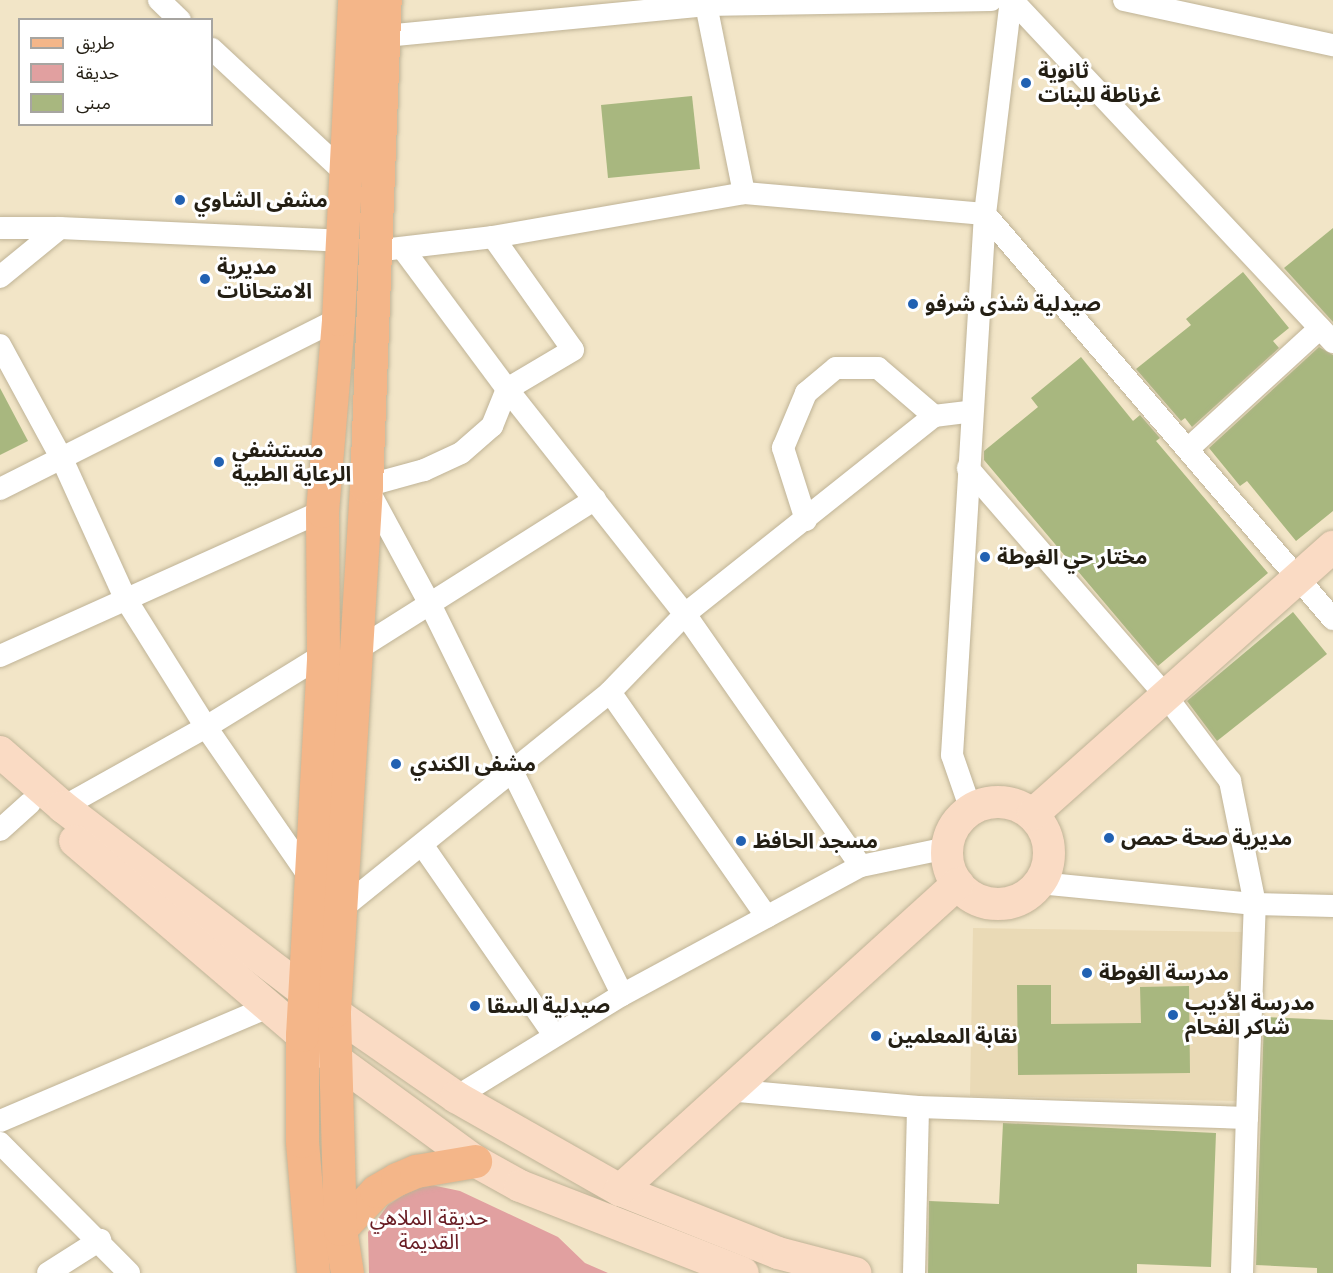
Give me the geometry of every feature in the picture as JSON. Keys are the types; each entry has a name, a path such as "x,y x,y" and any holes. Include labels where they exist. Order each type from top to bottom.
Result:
{"main road":[{"path":"313,1273 302,1141 302,1035 314,884 323,655 322,511 338,318 354,0"},
{"path":"347,1273 340,1229 334,1011 366,486 390,249 386,0"},
{"path":"1033,814 1333,547"},
{"path":"0,752 63,807 306,993 456,1097 620,1190 778,1253 855,1273"},
{"path":"0,776 302,1035 475,1161 520,1186 743,1273"},
{"path":"1003,802 1033,814 1042,826 1049,855 1039,883 1028,894 998,904 969,895 958,884 949,867 947,848 955,826 970,810 1003,802"},
{"path":"620,1190 727,1090 958,884"},
{"path":"340,1229 376,1191 397,1179 416,1171 475,1161"}],"street":[{"path":"159,0 178,18"},
{"path":"385,36 705,3 991,0"},
{"path":"970,810 952,755 985,214 1011,0"},
{"path":"1011,0 1327,335 1188,449"},
{"path":"1124,0 1333,45"},
{"path":"705,3 744,193"},
{"path":"213,50 345,173"},
{"path":"390,249 493,237 744,193 985,214 1333,619"},
{"path":"0,226 341,241"},
{"path":"0,277 60,228"},
{"path":"493,237 573,350 507,389 492,426 461,453 424,470 366,486 431,606 622,995"},
{"path":"390,249 507,389 685,614 861,866"},
{"path":"0,489 338,318"},
{"path":"0,345 62,459 125,598 206,728 314,884"},
{"path":"806,520 783,448 806,393 836,368 878,368 934,416"},
{"path":"340,910 423,846 609,692 685,614 934,416 972,411"},
{"path":"968,468 1166,696 1230,781 1255,904 1242,1273"},
{"path":"355,651 431,606 595,499"},
{"path":"0,656 322,511"},
{"path":"63,807 206,728 323,655"},
{"path":"609,692 767,917"},
{"path":"0,830 30,803"},
{"path":"423,846 554,1035"},
{"path":"456,1097 622,995 861,866 947,848"},
{"path":"1039,883 1255,904 1333,906"},
{"path":"0,1121 268,1007"},
{"path":"727,1090 918,1107 1246,1118"},
{"path":"914,1273 918,1107"},
{"path":"0,1143 100,1240 129,1273"},
{"path":"48,1273 100,1240"}],"shaded area":[{"path":"973,928 1244,932 1238,1101 970,1096"}],"green space":[{"name":"حديقة الملاهي القديمة","path":"422,1183 460,1191 558,1237 585,1263 608,1273 369,1273 368,1232 388,1205"}],"building":[{"path":"692,96 700,169 608,178 601,105"},
{"path":"1333,228 1333,322 1284,268"},
{"path":"1243,272 1289,328 1273,341 1279,348 1192,427 1185,418 1181,421 1136,369 1191,325 1186,319"},
{"path":"1319,347 1333,355 1333,511 1296,541 1247,481 1240,486 1209,448"},
{"path":"1081,357 1133,421 1140,415 1160,438 1156,441 1268,573 1158,666 984,460 984,451 1038,407 1031,398"},
{"path":"0,388 28,441 0,455"},
{"path":"1293,612 1327,654 1217,741 1187,701"},
{"path":"1017,985 1051,985 1051,1024 1141,1023 1140,987 1189,986 1190,1073 1018,1075"},
{"path":"1264,1017 1333,1020 1333,1273 1317,1273 1317,1268 1256,1265"},
{"path":"1003,1123 1216,1133 1211,1267 1137,1264 1137,1273 928,1273 929,1201 999,1204"}],"place":[{"name":"ثانوية غرناطة للبنات","path":"1026,83"},
{"name":"مشفى الشاوي","path":"180,200"},
{"name":"مديرية الامتحانات","path":"205,279"},
{"name":"صيدلية شذى شرفو","path":"913,304"},
{"name":"مستشفى الرعاية الطبية","path":"219,462"},
{"name":"مختار حي الغوطة","path":"985,557"},
{"name":"مشفى الكندي","path":"396,764"},
{"name":"مديرية صحة حمص","path":"1109,838"},
{"name":"مسجد الحافظ","path":"741,841"},
{"name":"مدرسة الغوطة","path":"1087,973"},
{"name":"صيدلية السقا","path":"475,1006"},
{"name":"مدرسة الأديب شاكر الفحام","path":"1173,1015"},
{"name":"نقابة المعلمين","path":"876,1036"}]}
